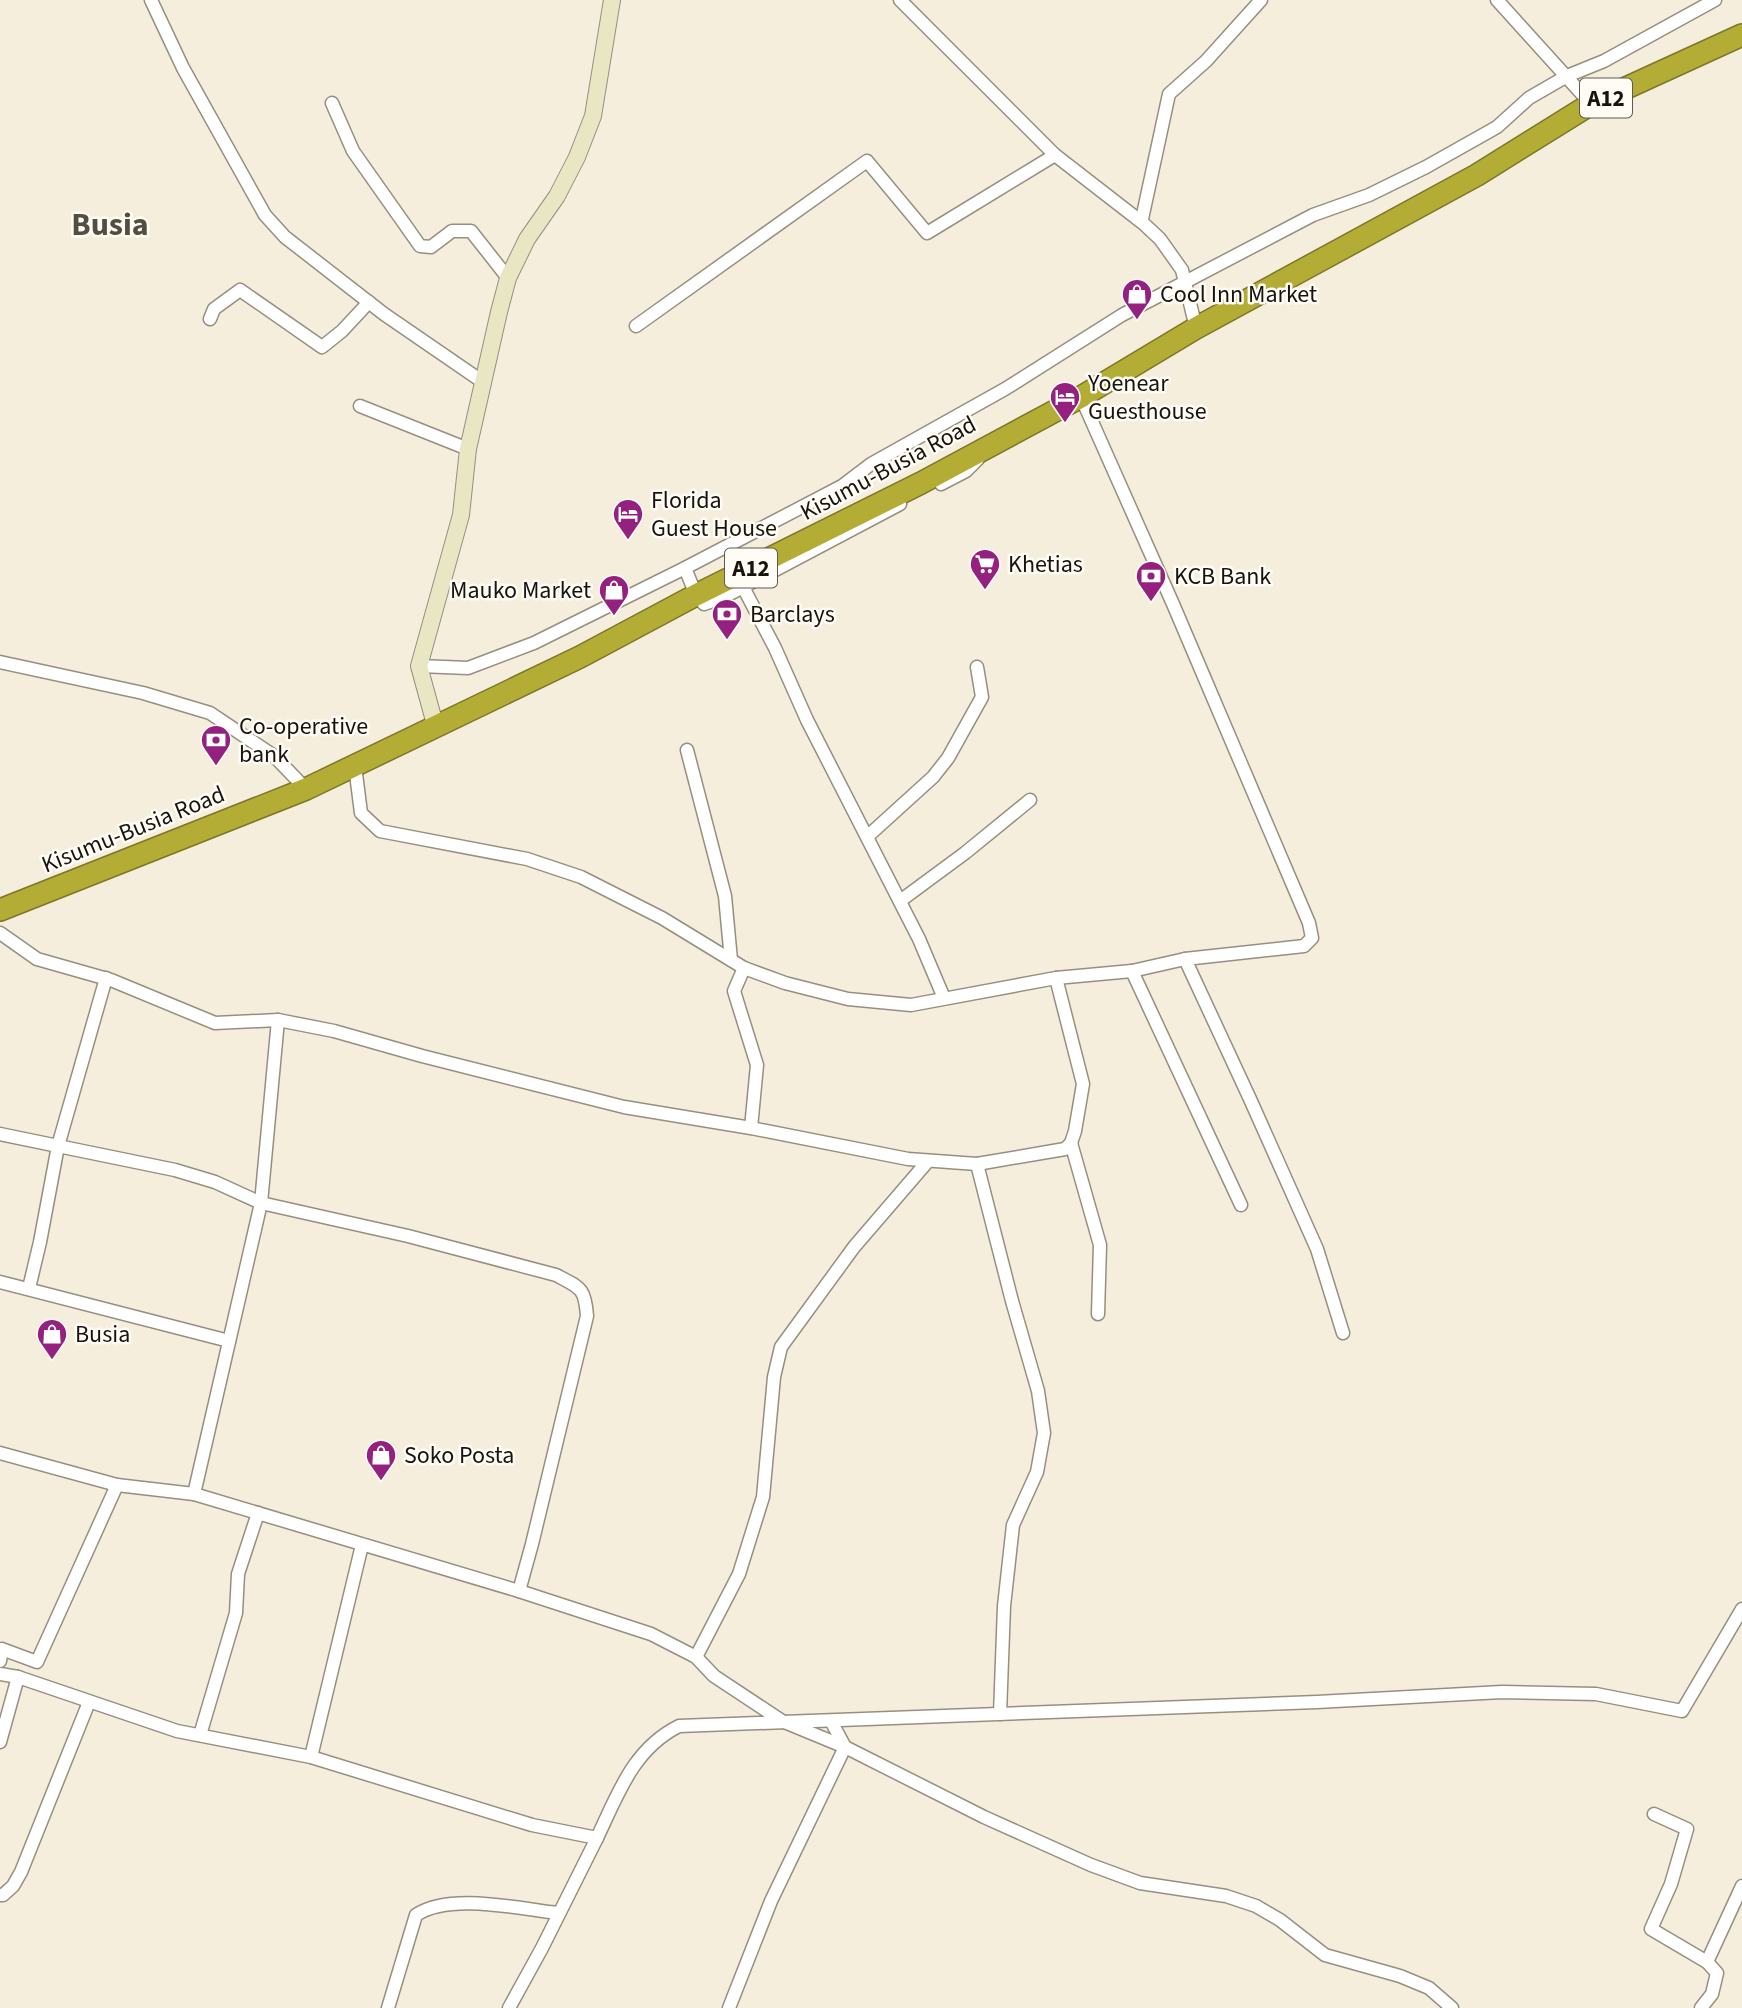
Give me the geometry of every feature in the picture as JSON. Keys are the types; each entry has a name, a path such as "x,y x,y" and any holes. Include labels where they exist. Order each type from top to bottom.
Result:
{"highway":[{"name":"A12","path":"1591,104 1742,35"},
{"name":"Kisumu-Busia Road","path":"0,910 306,789 580,657 696,595 874,507 1081,397 1196,328 1477,175 1591,104"}],"street":[{"path":"151,0 183,68 265,215 285,237 369,302 483,382"},
{"path":"436,728 419,666 461,515 468,449 508,278 527,239 557,196 577,158 593,116 612,0"},
{"path":"900,0 1055,155 1160,239 1182,270 1196,328"},
{"path":"1142,219 1170,94 1206,61 1261,0"},
{"path":"1497,0 1591,104"},
{"path":"419,666 468,668 534,643 685,568 842,486 871,464 1005,389 1056,358 1081,339 1186,280 1312,215 1369,195 1426,167 1497,127 1529,98 1567,76 1604,61 1715,0"},
{"path":"332,103 353,151 420,246 431,247 452,231 471,231 508,278"},
{"path":"636,326 867,161 927,233 1055,155"},
{"path":"211,319 214,309 240,290 321,347 342,331 369,302"},
{"path":"355,766 361,813 380,831 527,859 581,877 662,918 744,968 848,999 911,1005 1056,978 1132,971 1185,959 1304,946 1312,939 1309,923 1081,397"},
{"path":"360,406 468,449"},
{"path":"685,568 696,595 704,604 743,587 966,471 978,460 975,452"},
{"path":"743,587 775,648 807,720 900,901 944,998"},
{"path":"0,662 143,693 210,713 274,756 306,789"},
{"path":"868,836 933,777 948,758 982,697 977,667"},
{"path":"687,750 725,895 731,960"},
{"path":"900,901 1030,800"},
{"path":"0,933 37,959 106,978 215,1023 278,1020 334,1031 624,1107 928,1161 977,1164 1065,1149 1071,1143"},
{"path":"1185,959 1317,1249 1343,1333"},
{"path":"744,968 734,991 757,1065 751,1128"},
{"path":"1132,971 1241,1205"},
{"path":"29,1288 58,1146 106,978"},
{"path":"1056,978 1083,1084 1071,1143 1100,1245 1098,1314"},
{"path":"194,1494 261,1203 278,1020"},
{"path":"0,1134 188,1174 215,1182 261,1203 408,1236 556,1275 576,1285 585,1296 587,1316 519,1591"},
{"path":"696,1657 739,1574 762,1497 774,1377 781,1347 853,1247 928,1161"},
{"path":"977,1164 1038,1391 1044,1433 1037,1472 1013,1525 1004,1605 1000,1714"},
{"path":"0,1282 229,1341"},
{"path":"0,1453 117,1485 194,1494 519,1591 651,1634 696,1657 714,1676 782,1721 845,1747 984,1816 1091,1865 1140,1883 1226,1896 1256,1906 1280,1920 1325,1955 1400,1976 1429,1988 1452,2008"},
{"path":"0,1661 2,1649 37,1662 117,1485"},
{"path":"201,1735 236,1613 239,1574 258,1513"},
{"path":"312,1758 362,1545"},
{"path":"509,2008 542,1948 627,1776 646,1749 662,1734 679,1726 1502,1692 1596,1694 1682,1711 1742,1609"},
{"path":"0,1674 18,1677 177,1731 312,1758 532,1825 597,1838"},
{"path":"0,1742 18,1677"},
{"path":"0,1895 13,1886 21,1872 89,1702"},
{"path":"831,1721 845,1747"},
{"path":"729,2008 771,1901 845,1747"},
{"path":"1654,1814 1686,1829 1671,1884 1651,1929 1707,1962 1717,1973 1712,1994 1701,2008"},
{"path":"1707,1962 1742,1886"},
{"path":"388,2008 416,1915 428,1907 473,1903 558,1913"}],"place":[{"name":"Cool Inn Market","path":"1137,321"},
{"name":"Yoenear Guesthouse","path":"1065,424"},
{"name":"Florida Guest House","path":"628,541"},
{"name":"Khetias","path":"985,591"},
{"name":"KCB Bank","path":"1151,603"},
{"name":"Mauko Market","path":"614,617"},
{"name":"Barclays","path":"727,641"},
{"name":"Co-operative bank","path":"216,767"},
{"name":"Busia","path":"52,1361"},
{"name":"Soko Posta","path":"381,1482"}],"district":[{"name":"Busia","path":"110,224"}]}
